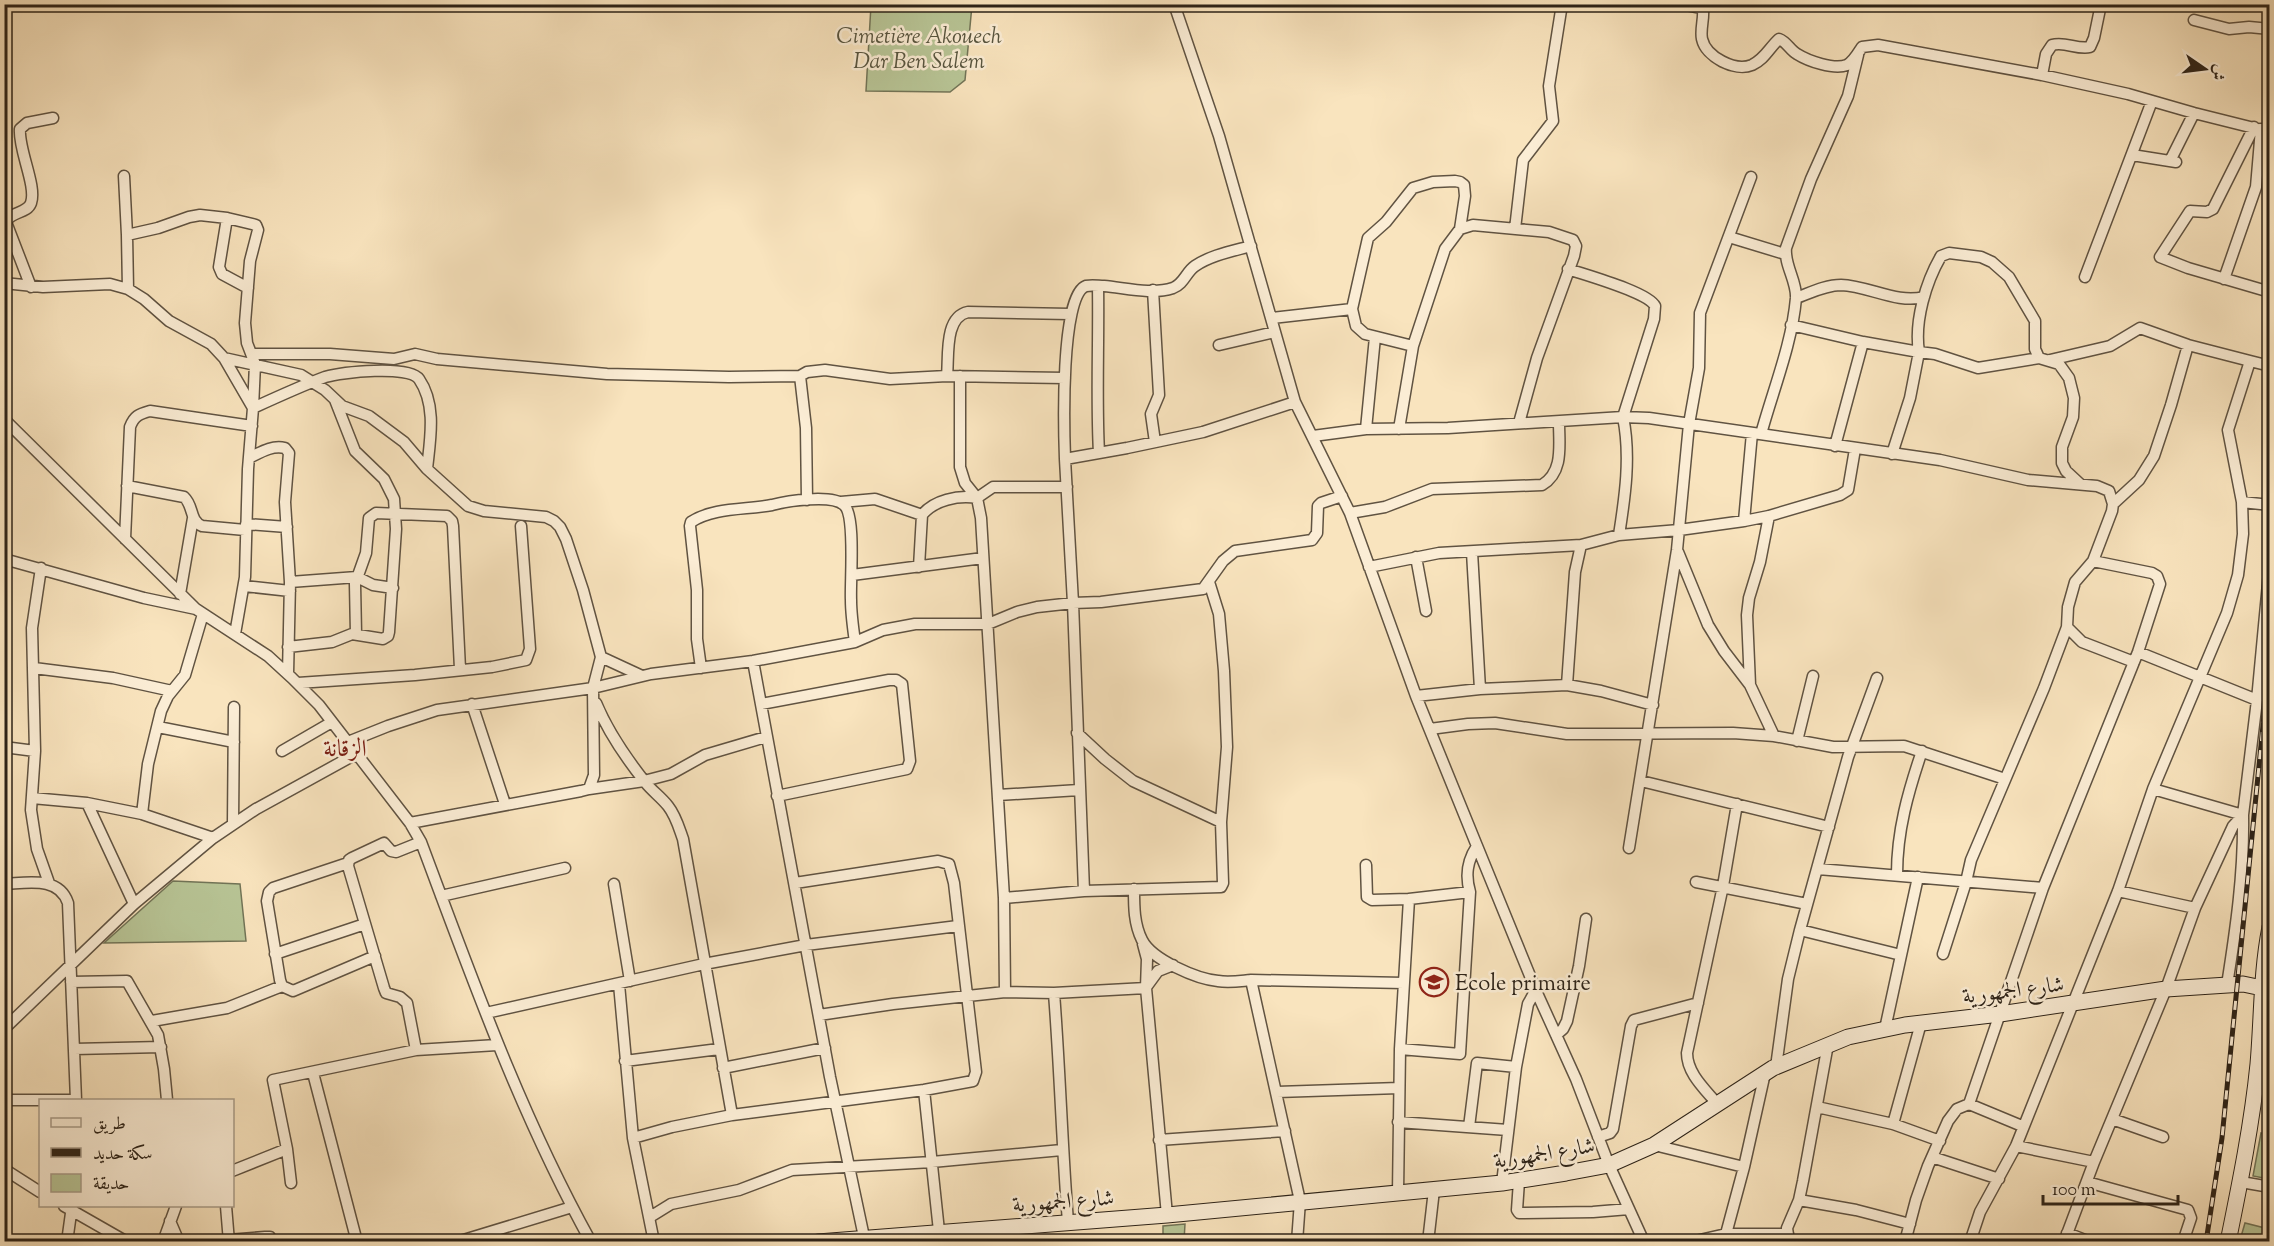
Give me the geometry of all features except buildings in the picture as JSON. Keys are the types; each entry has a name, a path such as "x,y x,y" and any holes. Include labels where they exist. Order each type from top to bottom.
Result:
{"main road":[{"path":"2228,1242 2241,1182 2258,1062 2267,983 2270,927"},
{"name":"شارع الجمهورية","path":"818,1242 864,1236 1167,1215 1434,1190 1519,1181 1609,1165 1654,1145 1771,1070 1828,1044 1885,1029 1921,1023 2073,1004 2166,989 2267,983"}],"street":[{"path":"1174,4 1219,136 1295,402 1350,513 1416,696 1537,993 1644,1242"},
{"path":"1515,229 1523,160 1553,121 1549,86 1562,4"},
{"path":"1681,4 1704,10 1703,41 1712,54 1728,63 1741,66 1752,65 1763,58 1779,39 1798,55 1834,65 1845,65 1852,62 1862,47 1874,44 2128,93 2194,113 2262,129"},
{"path":"2043,75 2046,54 2052,45 2060,43 2090,47 2101,4"},
{"path":"2194,20 2229,29 2249,27 2270,29"},
{"path":"1744,521 1756,434 1791,325 1796,298 1794,280 1785,254 1811,179 1848,96 1858,53"},
{"path":"2085,277 2152,101"},
{"path":"2132,155 2173,162 2194,113"},
{"path":"32,286 6,222 11,215 28,208 31,202 32,192 20,140 20,129 27,123 53,118"},
{"path":"2224,279 2256,187 2262,129"},
{"path":"2262,129 2213,209 2207,212 2190,211 2160,256 2188,268 2270,292"},
{"path":"124,176 128,289"},
{"path":"1629,848 1677,550 1689,424 1699,368 1700,313 1751,177"},
{"path":"1399,429 1413,346 1445,249 1460,229 1465,196 1464,185 1460,182 1425,183 1413,188 1386,222 1368,238 1352,309 1358,329 1365,334 1413,346"},
{"path":"127,235 158,228 194,215 227,218 254,224 258,228 250,261 248,288 246,334 254,359 253,408 245,527 244,586 235,634"},
{"path":"227,218 219,267 222,274 248,288"},
{"path":"1460,229 1473,225 1549,232 1573,240 1575,243 1575,251 1537,358 1519,423"},
{"path":"1729,237 1785,254"},
{"path":"1084,891 1065,459 1065,378 1074,299 1083,287 1153,290 1177,286 1191,269 1201,262 1251,246"},
{"path":"1892,454 1910,398 1918,352 1917,334 1924,297 1941,256 1953,253 1987,260 2009,277 2030,311 2036,326 2035,349 2038,358"},
{"path":"1568,269 1616,285 1651,300 1655,304 1654,319 1623,417 1626,432 1626,493 1618,535"},
{"path":"4,283 32,286 110,284 128,289 144,299 169,321 212,344 224,358 253,408"},
{"path":"1796,298 1826,287 1841,285 1908,300 1924,297"},
{"path":"1098,286 1099,364 1096,398 1099,453"},
{"path":"1153,290 1159,395 1151,414 1155,442"},
{"path":"1272,318 1352,309"},
{"path":"947,376 953,323 960,314 968,312 1071,314"},
{"path":"1791,325 1863,342 1935,354 1978,368 2038,358 2050,360 2063,368 2072,389 2074,409 2061,456 2066,471 2081,485"},
{"path":"2050,360 2110,346 2140,328 2188,345 2270,366"},
{"path":"1219,345 1275,332"},
{"path":"1366,429 1375,337"},
{"path":"1834,446 1863,342"},
{"path":"2113,504 2139,480 2154,456 2188,345"},
{"path":"224,358 254,359 330,354 394,359 406,358 415,354 437,359 607,374 800,376 807,372 825,370 878,379 947,376 1065,378"},
{"path":"254,359 301,375 314,382 348,409 369,416 395,434 468,506 484,511 546,517 560,527 583,590 601,657 593,693 594,775 588,789"},
{"path":"1970,1242 1980,1212 2016,1146 2022,1126 2118,891 2153,789 2222,627 2238,575 2243,534 2242,502 2228,434 2250,361"},
{"path":"253,408 341,373 380,371 415,375 424,387 430,403 428,469"},
{"path":"800,376 806,428 807,500"},
{"path":"960,376 960,467 965,483 977,498 981,518 1004,898 1005,992"},
{"path":"288,647 332,642 356,634 383,639 388,636 396,529 391,491 384,479 355,451 335,400"},
{"path":"1065,459 1203,432 1295,402"},
{"path":"125,539 130,427 139,414 150,411 252,426"},
{"path":"1313,436 1366,429 1560,422 1623,417 1649,418 1940,460 2028,480 2105,488 2112,496 2113,504 2093,561 2074,582 2069,598 2067,627 1971,860 1943,954"},
{"path":"4,419 199,612 268,656 298,683 332,722 411,823 421,842 497,1045 551,1166 591,1242"},
{"path":"1350,513 1385,507 1432,489 1542,485 1553,476 1557,468 1560,422"},
{"path":"249,458 261,451 278,447 285,448 289,453 285,485 290,587 288,674"},
{"path":"1369,567 1439,552 1581,545 1618,535 1679,530 1769,516 1840,495 1848,490 1855,449"},
{"path":"128,486 184,497 189,501 196,523 202,526 287,527"},
{"path":"919,567 922,515 933,506 954,498 977,498 993,487 1067,487"},
{"path":"348,742 437,710 472,704 593,693 642,676 753,661 855,642 882,630 915,624 988,624 1005,615 1027,609 1200,591 1223,561 1235,551 1312,540 1317,533 1318,506 1342,496"},
{"path":"701,668 697,639 698,590 691,522 699,516 807,500 841,502 875,499 922,515"},
{"path":"841,502 850,513 851,599 855,642"},
{"path":"2242,502 2270,505"},
{"path":"356,634 354,593 366,553 369,518 375,513 395,516 447,516 452,522 460,669"},
{"path":"1750,685 1747,615 1769,516"},
{"path":"180,594 193,518"},
{"path":"298,683 522,662 529,656 530,649 521,526"},
{"path":"1567,685 1575,572 1581,545"},
{"path":"1677,550 1708,625 1724,651 1750,685 1774,736"},
{"path":"1472,552 1480,689"},
{"path":"1416,557 1426,610"},
{"path":"852,575 983,558"},
{"path":"4,559 199,612"},
{"path":"1969,1104 2043,888 2136,657 2160,584 2159,580 2146,572 2093,561"},
{"path":"2235,984 2243,842 2242,815 2257,700 2270,562"},
{"path":"41,568 32,628 35,751 32,810 37,849 49,883"},
{"path":"244,586 290,587 357,577 373,585 393,588"},
{"path":"1004,898 1084,891 1221,887 1223,883 1221,822 1227,747 1219,614 1209,582"},
{"path":"142,814 148,764 165,702 185,675 199,612"},
{"path":"2067,627 2082,642 2200,677 2257,700"},
{"path":"601,657 642,676"},
{"path":"753,661 848,1168 864,1236"},
{"path":"34,668 113,678 172,691"},
{"path":"1797,741 1813,676"},
{"path":"1726,1234 1771,1070 1788,979 1807,904 1851,747 1877,678"},
{"path":"761,704 890,680 896,680 902,684 910,761 907,769 777,796"},
{"path":"1416,696 1480,689 1567,685 1601,691 1653,705"},
{"path":"593,693 604,723 644,781 668,805 683,839 732,1116"},
{"path":"472,704 505,804"},
{"path":"233,824 234,706"},
{"path":"282,751 332,722"},
{"path":"1430,729 1468,723 1496,723 1567,734 1733,734 1774,736 1833,747 1904,746 2005,779"},
{"path":"158,727 234,742"},
{"path":"1077,733 1133,781 1221,822"},
{"path":"411,823 588,789 644,781 670,774 705,755 766,736"},
{"path":"4,747 35,751"},
{"path":"1897,874 1899,838 1922,751"},
{"path":"4,1029 134,904 213,838 256,809 356,754"},
{"path":"1641,781 1829,827"},
{"path":"2153,789 2242,815"},
{"path":"998,795 1079,790"},
{"path":"32,798 87,803 142,814 213,838"},
{"path":"87,803 134,904"},
{"path":"1718,1105 1690,1070 1687,1053 1723,886 1737,804"},
{"path":"2090,1242 2066,1238 2094,1162 2166,989 2194,908 2233,825 2242,815"},
{"path":"282,986 267,901 269,892 273,888 348,863 352,858 384,843 391,851 396,852 421,842"},
{"path":"1460,1054 1470,892 1467,870 1470,857 1477,846"},
{"path":"633,1138 672,1127 732,1116 969,1083 975,1077 952,869 944,861 795,883"},
{"path":"348,863 349,874 386,993 400,997 408,1004 416,1050"},
{"path":"1366,865 1366,895 1369,899 1409,899 1470,892"},
{"path":"441,896 565,868"},
{"path":"1818,869 2043,888"},
{"path":"1885,1029 1918,877"},
{"path":"1696,882 1807,904"},
{"path":"4,884 49,883 58,887 68,903 76,1099"},
{"path":"614,884 624,982 625,1061 633,1138 654,1242"},
{"path":"1134,890 1134,915 1147,959 1146,988 1167,1215"},
{"path":"2118,891 2194,908"},
{"path":"1398,1193 1400,1049 1409,899"},
{"path":"1556,1035 1567,1021 1586,919"},
{"path":"275,954 365,924"},
{"path":"486,1013 704,964 806,945 958,926"},
{"path":"1800,930 1901,955"},
{"path":"1142,941 1158,957 1173,965 1218,981 1404,983"},
{"path":"152,1021 227,1008 282,986 293,991 300,989 375,956"},
{"path":"1146,988 1158,971 1173,965"},
{"path":"1251,980 1300,1201 1297,1242"},
{"path":"71,982 127,981 152,1021 161,1047 167,1099"},
{"path":"819,1016 967,995 1146,988"},
{"path":"1054,993 1068,1222"},
{"path":"1502,1183 1516,1067 1528,1004 1533,995 1537,993"},
{"path":"1598,1137 1610,1133 1613,1129 1631,1026 1634,1020 1698,1003"},
{"path":"1893,1124 1921,1023"},
{"path":"1691,1242 1726,1234 1788,1238 1790,1221 1799,1200 1828,1044"},
{"path":"291,1183 287,1149 273,1080 416,1050 497,1045"},
{"path":"74,1049 161,1047"},
{"path":"723,1068 825,1048"},
{"path":"625,1061 719,1049"},
{"path":"1400,1049 1468,1055 1477,1063 1516,1067"},
{"path":"1469,1127 1477,1063"},
{"path":"313,1073 357,1242"},
{"path":"1277,1092 1399,1088"},
{"path":"924,1090 939,1231"},
{"path":"4,1100 39,1100"},
{"path":"1905,1242 1932,1157 1957,1109 1969,1104 2022,1126"},
{"path":"1817,1107 1893,1124 1940,1141"},
{"path":"2112,1119 2163,1137"},
{"path":"1398,1122 1508,1130"},
{"path":"1159,1140 1285,1131"},
{"path":"1654,1145 1744,1167"},
{"path":"2016,1146 2094,1162"},
{"path":"234,1170 287,1149"},
{"path":"650,1217 670,1204 739,1190 784,1171 932,1162 1062,1150"},
{"path":"1932,1157 1999,1179"},
{"path":"4,1169 39,1191"},
{"path":"1519,1181 1517,1210 1519,1213 1629,1209"},
{"path":"2087,1182 2188,1210 2192,1218 2183,1242"},
{"path":"2241,1182 2270,1186"},
{"path":"1428,1242 1434,1190"},
{"path":"1799,1200 1856,1210 1910,1224"},
{"path":"67,1242 69,1207 127,1242"},
{"path":"163,1242 176,1207"},
{"path":"226,1207 229,1241 265,1237 270,1238 273,1242"},
{"path":"457,1242 572,1207"},
{"path":"170,1221 179,1242"}],"green space":[{"name":"Cimetière Akouech Dar Ben Salem","path":"871,5 972,5 965,80 950,92 866,91"},
{"path":"173,881 240,884 246,941 104,943"},
{"path":"2261,1133 2269,1135 2269,1179 2253,1176"},
{"path":"2268,1215 2269,1241 2240,1240 2245,1223 2265,1228"},
{"path":"1185,1224 1184,1241 1163,1241 1163,1226"}],"railway":[{"path":"2206,1242 2222,1138 2270,655"}],"place":[{"name":"Ecole primaire","path":"1434,982"}],"district":[{"name":"الزقانة","path":"345,748"}]}
